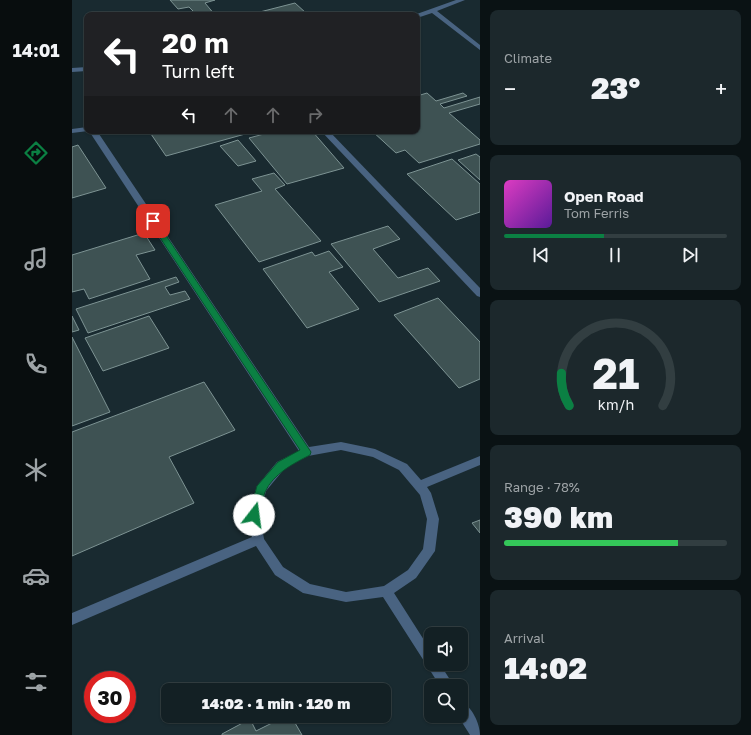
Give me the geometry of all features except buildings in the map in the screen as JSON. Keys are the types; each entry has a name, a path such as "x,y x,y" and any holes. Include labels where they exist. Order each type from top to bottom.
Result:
{"street":[{"path":"420,15 462,0"},
{"path":"433,11 480,48"},
{"path":"72,70 84,69"},
{"path":"72,131 84,129"},
{"path":"95,134 306,452"},
{"path":"328,134 480,294"},
{"path":"342,446 375,453 403,467 425,494 433,519 429,550 412,574 386,591 346,597 307,589 279,571 258,540 254,515 261,489 281,465 306,452 342,446"},
{"path":"419,486 480,460"},
{"path":"72,619 258,540"},
{"path":"386,591 424,650"},
{"path":"468,719 478,735"}],"route":[{"path":"153,221 306,452 281,465 261,489 254,515"}]}
